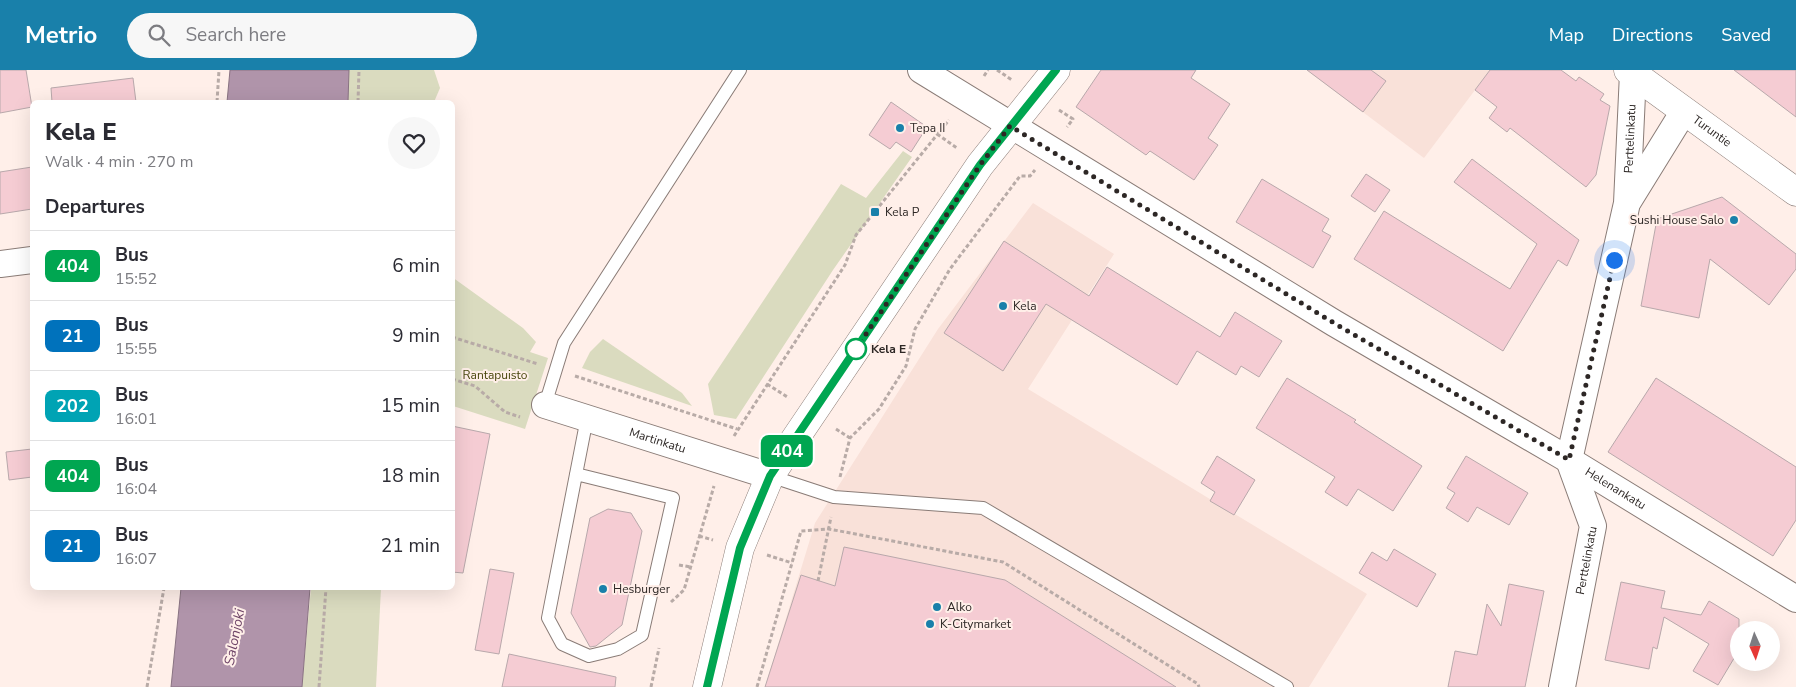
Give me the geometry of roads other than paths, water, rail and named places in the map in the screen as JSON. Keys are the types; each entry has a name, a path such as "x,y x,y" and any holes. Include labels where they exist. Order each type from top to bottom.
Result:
{"main road":[{"path":"707,687 740,548 770,476 980,165 1056,70"},
{"name":"Turuntie","path":"1632,71 1796,192"}],"street":[{"name":"Helenankatu","path":"921,70 1334,323 1569,460 1796,599"},
{"name":"Perttelinkatu","path":"1562,687 1593,526 1569,460 1627,202 1632,71"},
{"name":"Perttelinkatu","path":"1627,202 1684,111"},
{"path":"0,264 30,260"},
{"name":"Martinkatu","path":"545,405 770,476"}],"lane":[{"path":"545,405 564,343 740,70"},
{"path":"576,474 673,498 642,635 618,649 589,656 562,644 548,618 576,474 587,418"},
{"path":"770,476 834,497 983,508 1287,687"}],"water":[{"path":"230,70 349,70 348,100 227,100"},
{"name":"Salonjoki","path":"181,590 310,590 302,687 171,687"}],"place":[{"name":"Tepa II","path":"900,128"},
{"name":"Kela P","path":"875,212"},
{"name":"Sushi House Salo","path":"1734,220"},
{"name":"Kela","path":"1003,306"},
{"name":"Kela E","path":"856,349"},
{"name":"Hesburger","path":"603,589"},
{"name":"Alko","path":"937,607"},
{"name":"K-Citymarket","path":"930,624"}],"park label":[{"name":"Rantapuisto","path":"495,375"}]}
